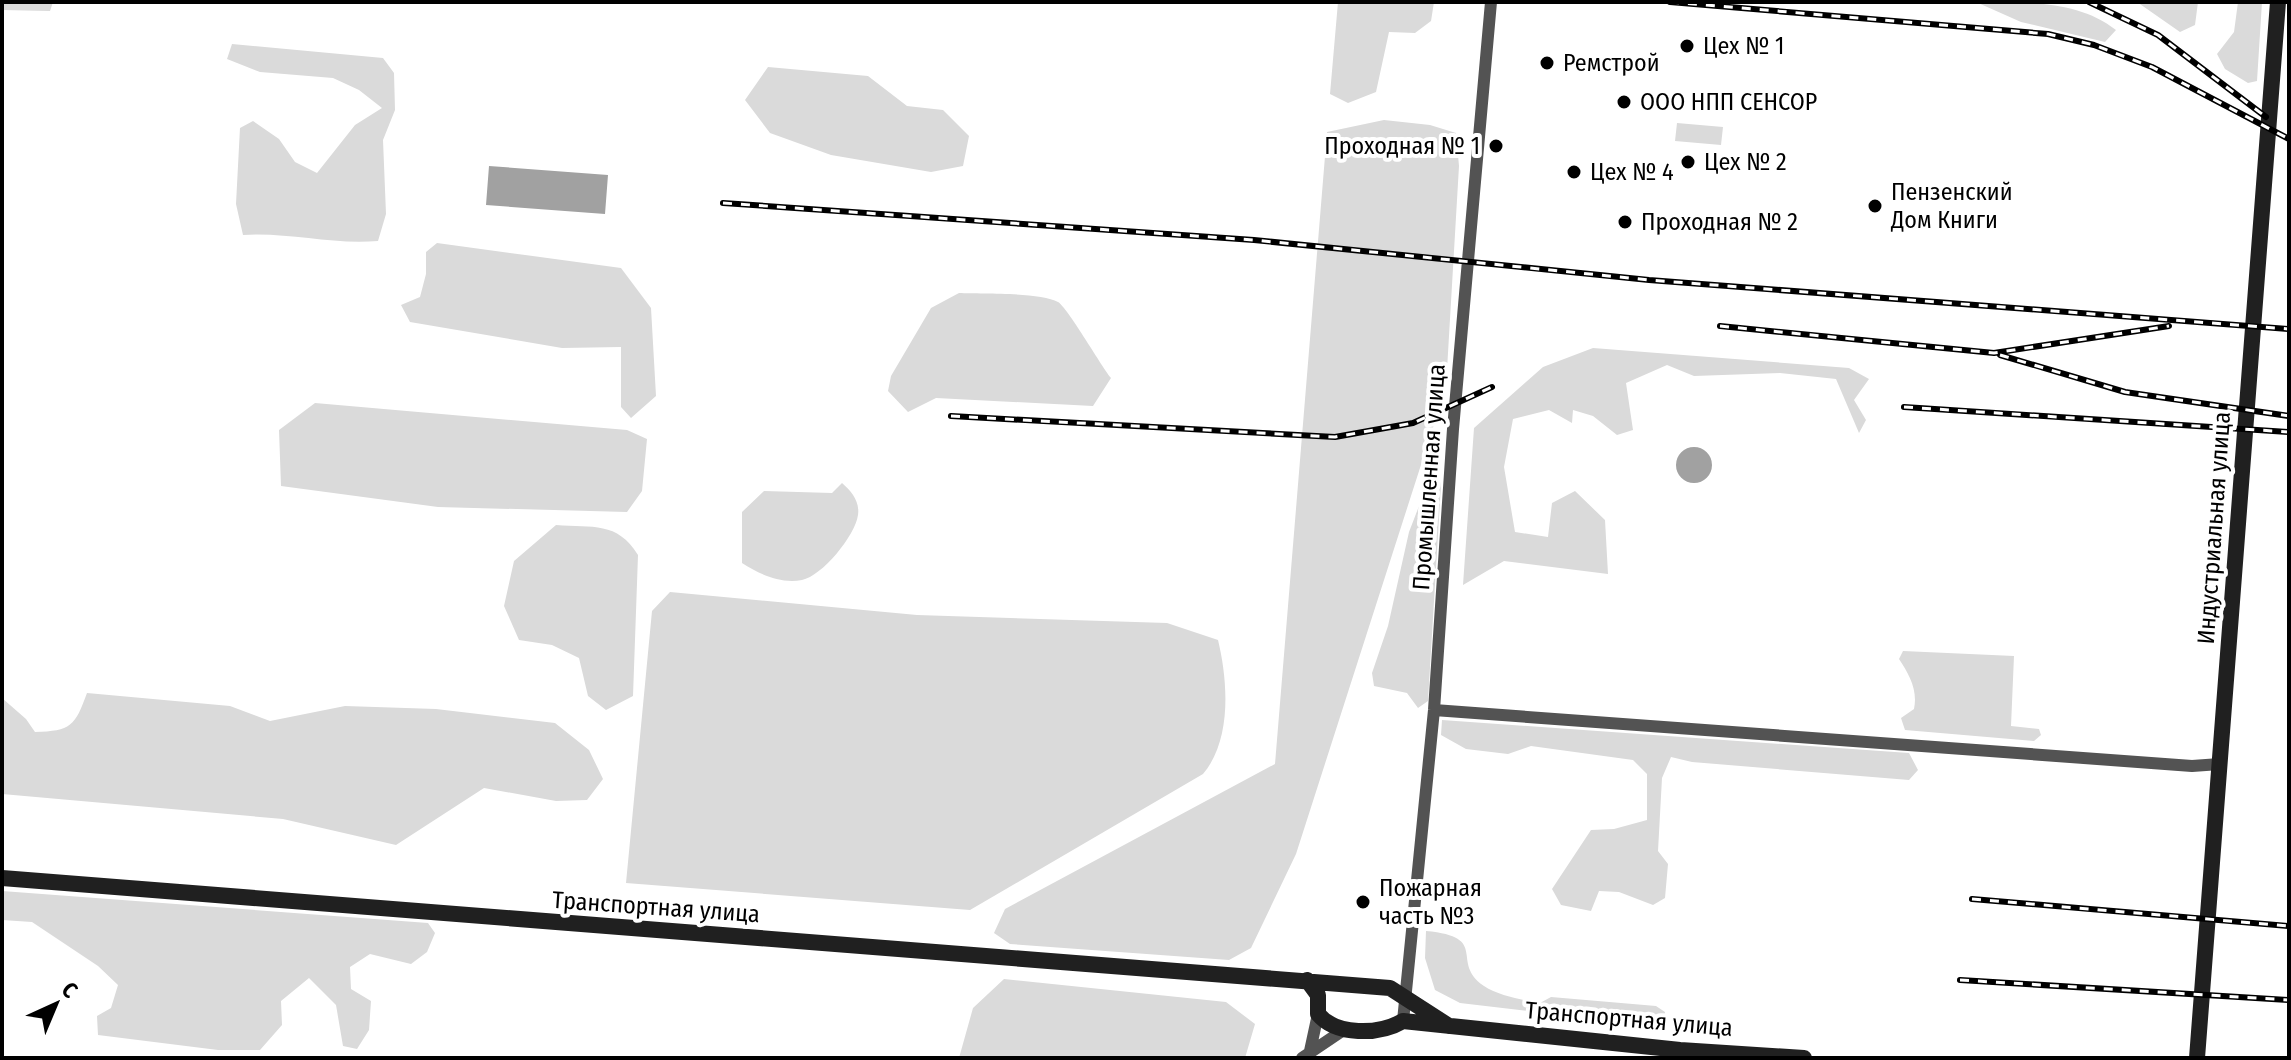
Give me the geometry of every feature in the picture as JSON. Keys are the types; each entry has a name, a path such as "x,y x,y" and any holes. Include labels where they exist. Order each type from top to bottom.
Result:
{"street":[{"name":"Промышленная улица","path":"1403,1021 1412,955 1434,710 1453,429 1491,2"},
{"name":"Индустриальная улица","path":"2197,1058 2282,10"},
{"path":"1434,710 2192,766 2220,764"},
{"name":"Транспортная улица","path":"2,878 1390,988"},
{"path":"1412,955 1402,977 1390,988 1449,1026"},
{"path":"1306,1054 1318,1014 1318,995 1307,980"},
{"path":"1318,995 1333,982"},
{"path":"1318,1014 1327,1026 1342,1031"},
{"name":"Транспортная улица","path":"1342,1031 1393,1027 1403,1021 1680,1050 1804,1058"},
{"path":"1306,1054 1342,1031"}],"shaded area":[{"path":"2,2 53,2 50,11 2,10"},
{"path":"1338,2 1434,2 1431,21 1415,33 1389,32 1376,92 1348,103 1330,94"},
{"path":"1976,2 2032,3 2068,8 2101,20 2116,30 2105,42 2021,22"},
{"path":"2137,2 2198,2 2195,25 2180,32"},
{"path":"2238,2 2262,2 2257,81 2248,83 2225,69 2217,54 2234,32"},
{"path":"232,44 383,58 394,73 395,110 383,140 386,214 378,241 243,235 236,204 240,128 253,121 279,139 295,162 317,173 355,125 382,108 359,90 333,78 260,72 227,59"},
{"path":"768,67 868,76 907,106 943,110 969,136 963,166 931,172 831,155 770,133 745,100"},
{"path":"1384,120 1430,125 1456,133 1459,166 1446,387 1296,854 1251,948 1229,960 1010,944 994,933 1005,909 1275,764 1327,132"},
{"path":"1677,123 1723,127 1721,145 1675,141"},
{"path":"489,166 608,175 605,214 486,205"},
{"path":"437,243 621,268 651,308 656,396 631,418 621,407 621,347 562,348 410,322 401,305 420,297 426,274 426,252"},
{"path":"959,293 1025,295 1058,302 1111,378 1093,406 936,398 908,412 888,391 891,376 931,308"},
{"path":"1593,348 1849,368 1869,379 1854,400 1866,420 1859,433 1836,379 1780,373 1694,376 1667,365 1626,383 1633,430 1617,435 1593,416 1573,410 1572,423 1549,410 1513,419 1504,467 1515,532 1548,537 1552,503 1575,491 1605,520 1608,574 1504,561 1463,585 1474,428 1543,367"},
{"path":"315,403 627,430 647,439 642,491 627,512 438,507 281,486 279,430"},
{"path":"1694,447 1707,452 1712,465 1707,478 1694,483 1681,478 1676,465 1681,452"},
{"path":"1437,473 1441,485 1428,701 1418,708 1407,693 1374,686 1372,673 1388,626 1409,532 1431,475"},
{"path":"842,483 856,501 856,524 844,544 819,571 802,580 786,581 742,563 742,512 764,491 832,493"},
{"path":"556,525 613,531 622,536 638,555 633,696 606,710 588,696 579,658 552,645 519,640 504,606 514,561"},
{"path":"670,592 917,615 1167,623 1218,640 1225,691 1219,744 1203,774 970,910 626,883 652,611"},
{"path":"1903,651 2014,656 2011,726 2039,729 2041,735 2034,741 1905,730 1901,718 1914,709 1915,695 1899,659"},
{"path":"87,693 230,706 270,721 345,706 436,709 555,723 589,750 603,779 587,800 556,801 484,788 396,845 283,819 2,794 2,698 26,719 35,732 57,730 70,724 79,713"},
{"path":"1442,720 1909,753 1918,770 1909,780 1692,762 1671,757 1662,778 1658,851 1668,864 1665,898 1653,905 1619,892 1599,891 1591,911 1561,905 1552,889 1591,830 1614,829 1647,820 1647,774 1633,760 1531,746 1508,754 1466,749 1441,735"},
{"path":"2,891 428,923 435,933 427,952 411,964 370,954 350,967 351,989 371,1001 369,1030 357,1049 343,1046 336,1005 309,978 281,1001 282,1025 260,1050 218,1050 98,1035 97,1016 111,1008 118,985 98,966 32,922 2,920"},
{"path":"1426,931 1458,939 1464,945 1474,977 1497,992 1540,1003 1551,997 1656,1006 1665,1012 1663,1033 1647,1025 1460,1003 1435,990 1425,958"},
{"path":"1004,979 1226,1002 1255,1024 1245,1058 959,1058 973,1008"}],"railway":[{"path":"1670,2 2048,34 2094,45 2152,67 2289,139"},
{"path":"2089,2 2158,35 2266,117"},
{"path":"723,203 1254,240 1649,280 2289,329"},
{"path":"1720,326 1994,353 2169,326"},
{"path":"2000,355 2125,392 2289,416"},
{"path":"951,416 1335,437 1413,423 1492,387"},
{"path":"1904,407 2289,432"},
{"path":"1972,899 2289,926"},
{"path":"1960,980 2289,1000"}],"place":[{"name":"Цех № 1","path":"1687,46"},
{"name":"Ремстрой","path":"1547,63"},
{"name":"ООО НПП СЕНСОР","path":"1624,102"},
{"name":"Проходная № 1","path":"1496,146"},
{"name":"Цех № 2","path":"1688,162"},
{"name":"Цех № 4","path":"1574,172"},
{"name":"Пензенский Дом Книги","path":"1875,206"},
{"name":"Проходная № 2","path":"1625,222"},
{"name":"Пожарная часть №3","path":"1363,902"}]}
